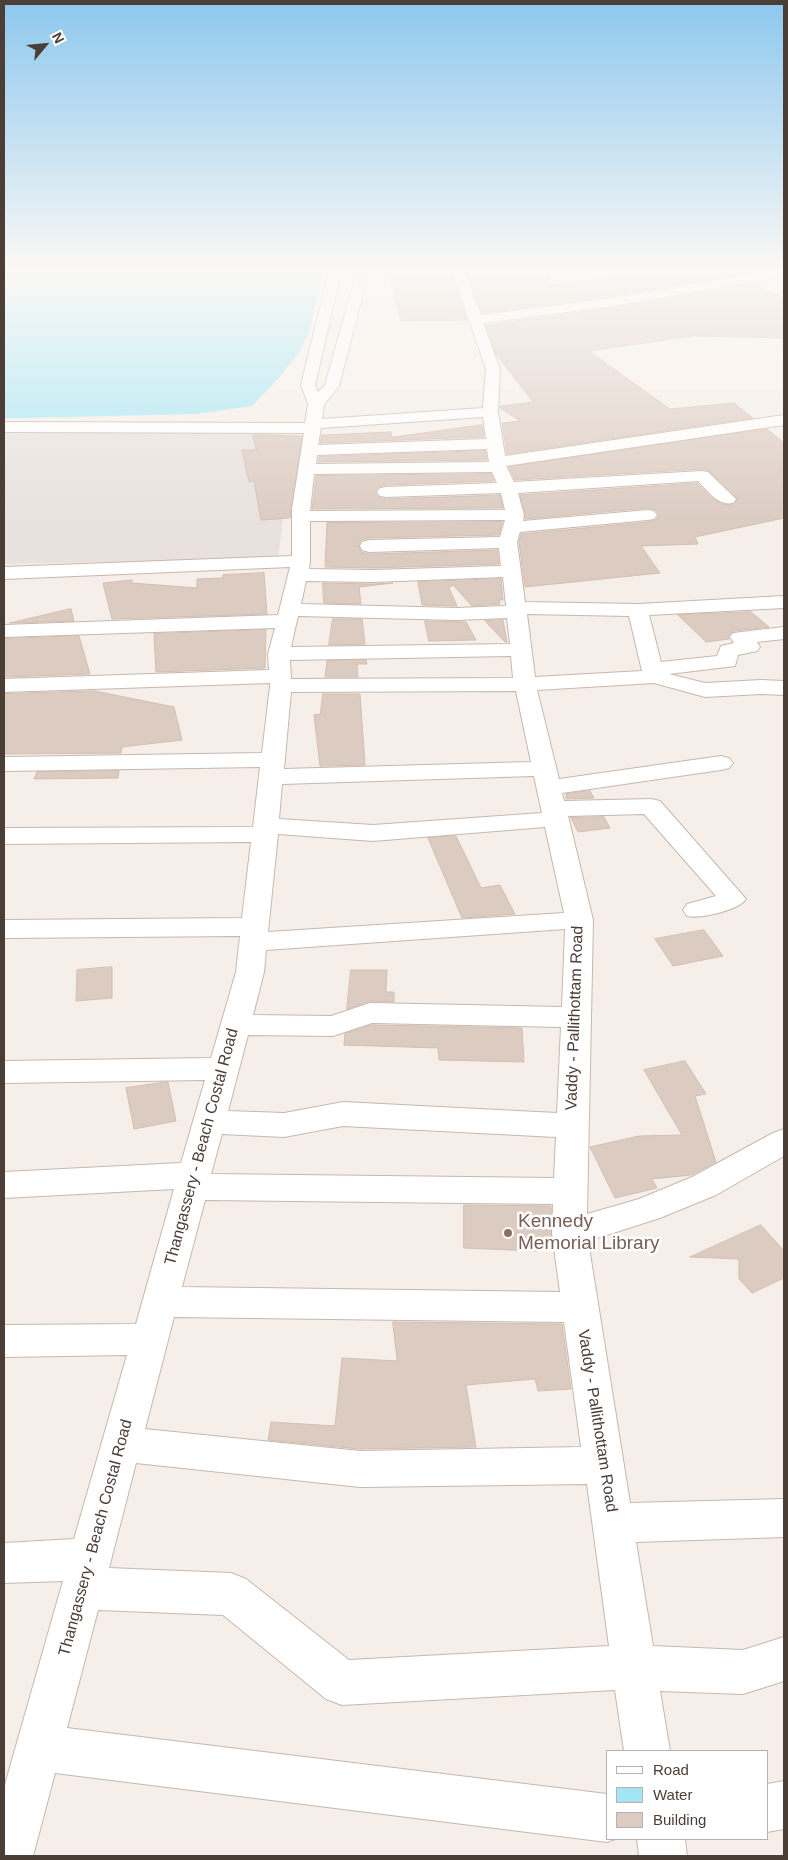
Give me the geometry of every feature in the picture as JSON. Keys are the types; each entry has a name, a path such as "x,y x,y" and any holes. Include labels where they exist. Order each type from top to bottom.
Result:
{"street":[{"path":"312,435 308,385 315,355"},
{"path":"312,435 332,386 341,355"},
{"name":"Vaddy - Pallithottam Road","path":"488,355 493,369 490,412 505,492 511,571 525,684 579,920 569,1233 647,1750"},
{"path":"4,427 312,435 490,412"},
{"path":"369,546 505,492 784,420"},
{"path":"312,435 505,492"},
{"name":"Thangassery - Beach Costal Road","path":"9,1856 250,972 272,768 280,672 289,615 300,568 301,516 312,435"},
{"path":"301,516 505,492 702,476 727,499"},
{"path":"386,492 438,488 505,492 648,515"},
{"path":"4,573 300,568 373,576 511,571"},
{"path":"4,631 289,615 457,614 516,610 638,610 784,602"},
{"path":"638,610 653,674"},
{"path":"280,672 525,684 653,674 727,661 728,650 750,648 740,637 784,633"},
{"path":"4,685 280,672 521,650"},
{"path":"653,674 705,690 761,687 784,688"},
{"path":"4,836 265,830 373,833 721,763"},
{"path":"4,764 272,768 651,806 733,899 697,910"},
{"path":"4,929 254,934 579,920"},
{"path":"236,1024 333,1026 370,1013 576,1018"},
{"path":"4,1072 224,1069"},
{"path":"210,1122 284,1125 343,1114 572,1126"},
{"path":"569,1233 648,1209 704,1186 784,1141"},
{"path":"4,1185 193,1181 570,1191"},
{"path":"160,1302 579,1306"},
{"path":"4,1341 150,1339"},
{"path":"122,1444 360,1469 603,1465"},
{"path":"612,1523 784,1518"},
{"path":"4,1563 231,1594 342,1683 634,1667 743,1672 784,1659"},
{"path":"39,1748 606,1818"},
{"path":"768,1808 784,1805"},
{"path":"661,1840 663,1856"}],"shaded area":[{"path":"4,422 284,425 283,437 293,441 278,559 4,564"}],"water":[{"path":"4,355 298,355 252,406 196,414 4,418"}],"building":[{"path":"497,355 594,355 670,409 734,403 753,418 507,454 502,423 520,421 500,408 500,406 533,402"},
{"path":"482,425 484,437 320,443 322,435 391,432 392,437"},
{"path":"767,429 784,443 784,518 695,537 698,544 641,546 660,573 525,587 519,542 521,534 648,522 656,520 659,515 656,510 648,508 525,519 520,495 697,483 712,498 722,504 733,505 738,499 709,471 702,469 515,480 509,467"},
{"path":"253,435 302,436 290,518 261,520 254,481 249,482 242,450 256,450"},
{"path":"485,451 487,460 318,462 319,457"},
{"path":"491,474 494,481 386,485 378,487 375,492 378,497 386,499 500,495 503,508 312,509 316,476"},
{"path":"502,522 499,535 369,538 361,540 358,545 361,552 369,554 497,550 499,564 373,568 325,567 327,523"},
{"path":"264,573 267,614 112,619 103,583 132,580 132,583 197,588 197,579 223,578 223,575"},
{"path":"501,579 503,600 499,600 500,604 472,606 453,585 449,588 457,606 422,605 418,582"},
{"path":"323,583 393,583 359,587 361,604 324,603"},
{"path":"71,609 74,621 10,623"},
{"path":"751,612 769,627 733,631 728,636 729,639 706,642 678,615"},
{"path":"333,619 362,619 365,644 329,645"},
{"path":"503,620 507,642 485,621"},
{"path":"425,621 466,622 476,640 429,641"},
{"path":"266,630 265,668 156,672 154,634"},
{"path":"79,636 90,674 4,677 4,639"},
{"path":"366,660 367,664 357,664 358,677 325,677 327,661"},
{"path":"95,691 174,707 182,740 122,747 121,753 4,754 4,694"},
{"path":"323,694 360,694 365,765 320,766 314,715 320,714"},
{"path":"119,771 118,778 34,779 37,772"},
{"path":"590,791 594,798 566,799 566,794"},
{"path":"604,817 610,828 578,832 571,818"},
{"path":"456,836 481,888 500,885 515,914 462,918 428,838"},
{"path":"704,930 723,956 673,966 655,939"},
{"path":"112,967 112,998 76,1001 77,970"},
{"path":"351,970 387,970 386,992 394,992 394,1002 370,1001 347,1009"},
{"path":"372,1025 522,1028 524,1062 439,1060 438,1048 344,1045 345,1034"},
{"path":"685,1061 706,1094 695,1096 716,1162 691,1175 652,1179 657,1188 615,1198 590,1147 639,1136 682,1135 644,1070"},
{"path":"168,1082 176,1121 134,1129 126,1088"},
{"name":"Kennedy Memorial Library","path":"464,1205 551,1206 552,1244 535,1251 464,1248"},
{"path":"761,1225 784,1251 784,1278 752,1293 739,1279 739,1259 690,1257"},
{"path":"393,1322 562,1324 571,1389 538,1391 535,1379 466,1385 476,1447 360,1449 268,1440 271,1422 335,1426 342,1358 397,1361"}],"place":[{"name":"Kennedy Memorial Library","path":"508,1233"}]}
